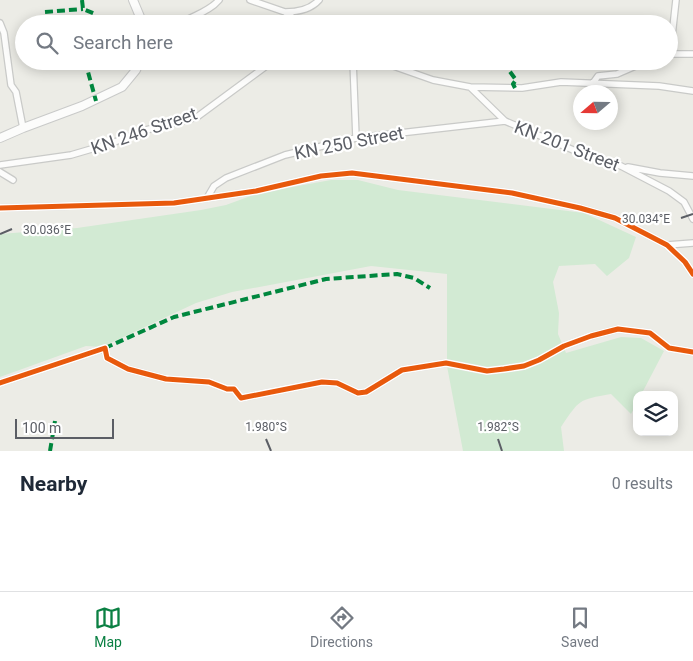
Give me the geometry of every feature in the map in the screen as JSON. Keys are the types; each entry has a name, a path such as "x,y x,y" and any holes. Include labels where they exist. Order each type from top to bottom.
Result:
{"main road":[{"path":"133,0 140,15"},
{"path":"2,136 82,106 122,87 136,70"}],"street":[{"path":"197,15 212,8 219,0"},
{"path":"250,0 289,15"},
{"path":"285,12 298,11 312,6 319,0"},
{"path":"674,15 676,0"},
{"path":"0,22 4,33 11,85 16,92 23,128"},
{"path":"678,54 693,54"},
{"name":"KN 246 Street","path":"0,165 71,155 112,143 146,130 197,116 261,70"},
{"path":"353,70 356,138"},
{"path":"405,70 433,80 470,87 522,88 561,82 659,86 693,91"},
{"path":"593,83 598,76 617,74 626,70"},
{"name":"KN 201 Street","path":"470,87 505,122 567,148 621,166 670,191 684,202 693,219"},
{"name":"KN 250 Street","path":"207,198 214,186 234,175 285,155 356,138 505,122"},
{"path":"621,166 660,173 693,176"},
{"path":"0,172 13,180"},
{"path":"0,208 152,204 256,191 321,176 352,173 512,193 615,218 667,245 685,262 693,274"},
{"path":"667,245 693,243"},
{"path":"0,383 105,348 107,358 128,369 179,381 209,382 227,389 234,389 241,398 322,382 337,383 358,393 366,392 402,370 446,363 487,371 524,366 564,346 591,336 618,330 650,333 669,348 693,352"}],"green space":[{"path":"331,180 358,180 398,190 584,213 636,237 629,258 607,276 595,264 559,266 553,282 559,313 558,334 566,353 621,337 641,338 664,351 643,391 633,391 633,410 631,414 611,394 586,400 576,406 561,427 564,451 463,451 447,366 447,274 371,266 232,292 196,303 102,347 86,346 0,377 0,234 77,228 201,210 226,205 259,193"}],"marked path":[{"path":"82,0 83,9 95,15"},
{"path":"45,12 83,9"},
{"path":"87,70 96,101"},
{"path":"509,70 516,80 513,84 515,88"},
{"path":"105,348 174,317 326,279 397,274 414,278 430,288"},
{"path":"50,451 55,421"}],"cycle path":[{"path":"0,208 174,203 256,191 321,176 352,173 512,193 615,218 667,245 685,262 693,274"},
{"path":"0,383 105,348 107,358 128,369 166,379 209,382 227,389 234,389 241,398 322,382 337,383 358,393 366,392 402,370 446,363 487,371 524,366 564,346 618,329 650,333 669,348 693,352"}]}
